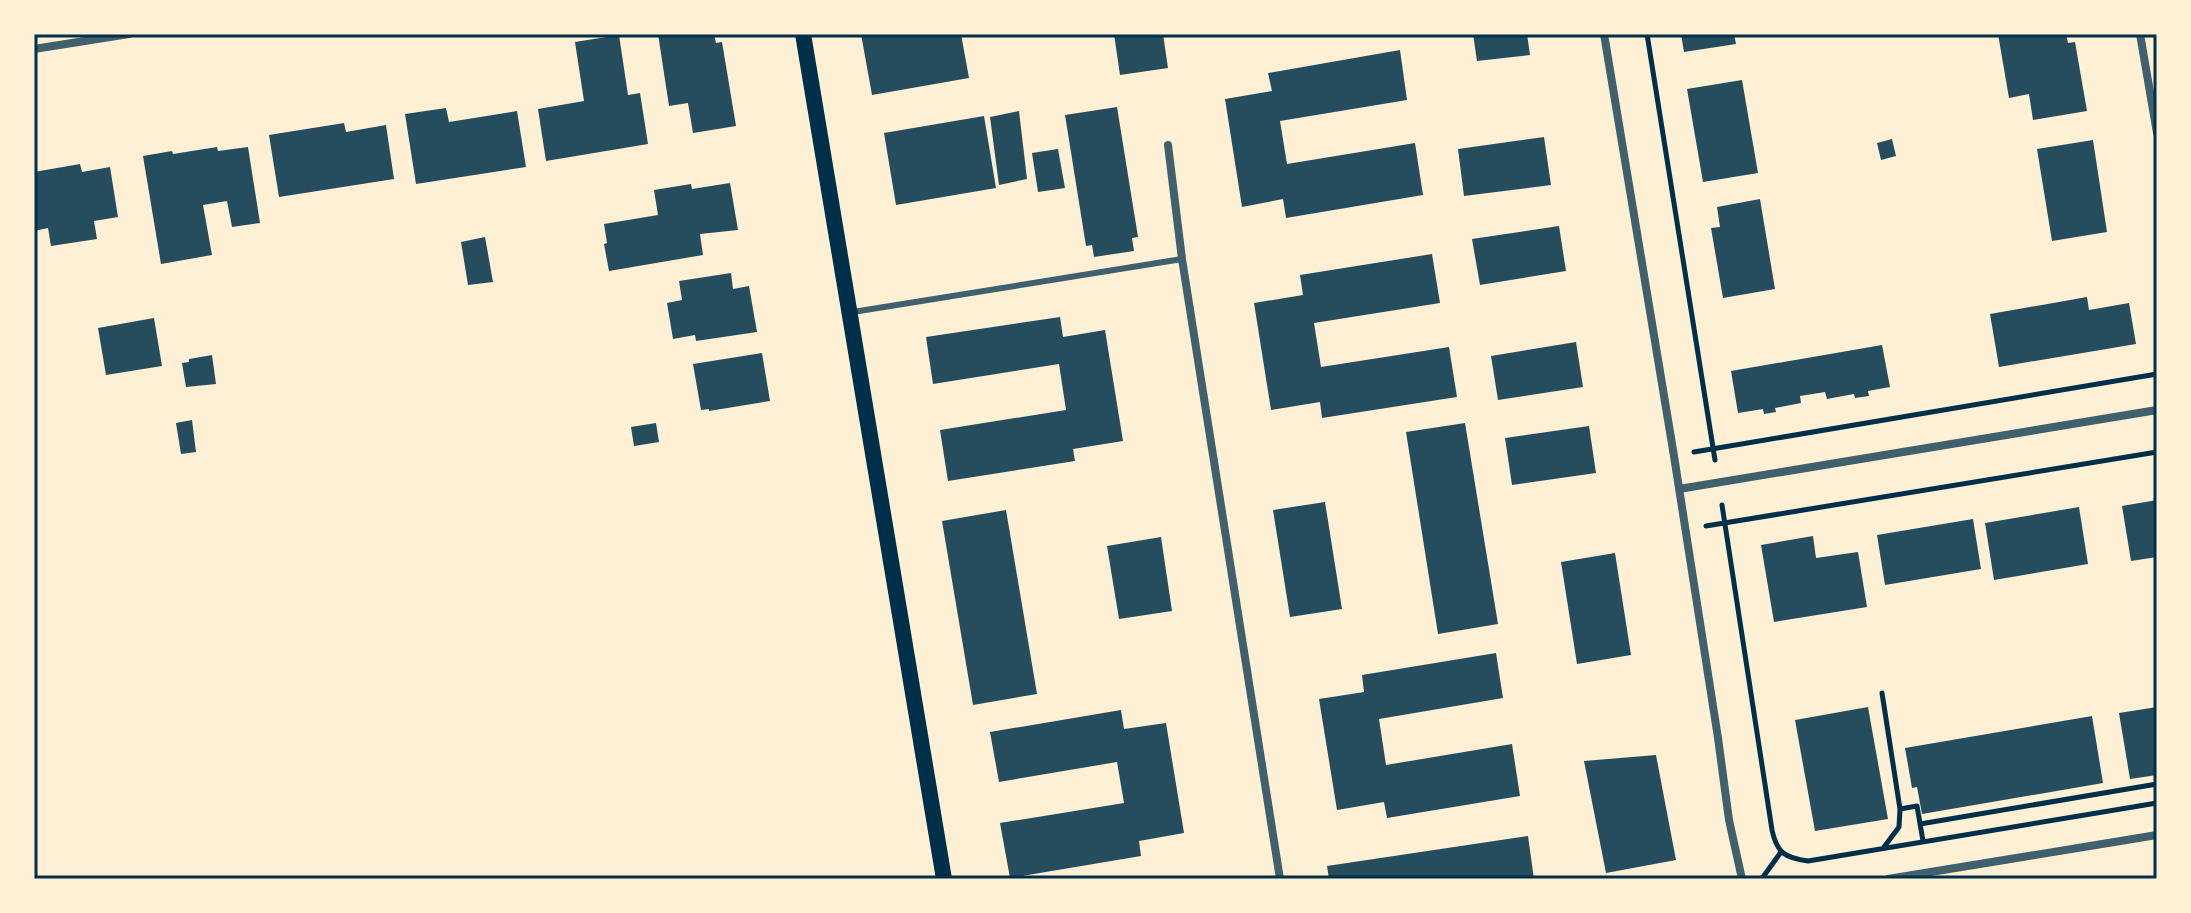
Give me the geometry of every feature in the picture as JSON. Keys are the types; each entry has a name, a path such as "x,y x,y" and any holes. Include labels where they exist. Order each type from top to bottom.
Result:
{"main road":[{"path":"803,34 944,879"}],"street":[{"path":"34,49 129,34"},
{"path":"1604,34 1674,456 1729,820 1742,879"},
{"path":"2140,34 2157,133"},
{"path":"1168,145 1182,259 1280,879"},
{"path":"1679,489 2157,410"},
{"path":"1888,879 2157,835"}],"lane":[{"path":"849,313 1182,259"}],"path":[{"path":"1647,34 1775,844 1781,852 1794,859 1808,861 2157,803"},
{"path":"1674,456 2157,374"},
{"path":"1685,528 2157,452"},
{"path":"1882,693 1900,809 1899,827 1883,848"},
{"path":"1920,824 2157,784"},
{"path":"1900,809 1917,806 1923,841"},
{"path":"1762,879 1781,852"}],"building":[{"path":"658,34 714,34 716,43 722,42 736,126 693,133 688,103 669,106"},
{"path":"861,34 961,34 969,78 872,95"},
{"path":"1114,34 1163,34 1168,68 1120,75"},
{"path":"1473,34 1527,34 1530,55 1477,61"},
{"path":"1681,34 1734,34 1736,44 1684,52"},
{"path":"1998,34 2066,34 2068,43 2075,42 2087,111 2033,120 2029,94 2009,98"},
{"path":"619,35 628,95 640,93 648,144 546,161 538,109 584,101 575,42"},
{"path":"1400,50 1407,100 1280,121 1287,164 1415,143 1423,195 1286,218 1283,199 1242,207 1225,99 1272,91 1268,73"},
{"path":"1742,80 1758,173 1703,182 1687,89"},
{"path":"1117,107 1138,237 1132,238 1134,251 1094,257 1092,245 1086,246 1065,115"},
{"path":"446,108 449,122 517,111 526,167 416,184 405,114"},
{"path":"1019,111 1027,179 999,185 990,117"},
{"path":"984,116 996,188 896,205 884,133"},
{"path":"344,123 346,132 386,125 394,179 279,197 269,135"},
{"path":"1544,137 1551,185 1464,196 1458,149"},
{"path":"1892,139 1896,156 1881,160 1877,143"},
{"path":"2093,140 2107,232 2052,241 2037,149"},
{"path":"217,147 218,151 248,147 260,223 232,227 227,201 203,205 212,255 161,264 143,156"},
{"path":"1058,149 1065,188 1038,192 1032,153"},
{"path":"80,164 82,172 110,167 118,217 94,221 97,239 51,246 48,228 34,231 34,172"},
{"path":"730,183 738,230 700,234 703,255 609,271 604,224 658,215 654,190 691,184 692,189"},
{"path":"1760,199 1775,289 1723,298 1711,228 1720,227 1717,207"},
{"path":"1559,226 1566,271 1480,285 1472,239"},
{"path":"485,237 493,282 468,285 461,242"},
{"path":"1432,254 1440,303 1314,323 1321,367 1449,347 1457,397 1322,418 1320,402 1271,410 1254,303 1303,295 1300,275"},
{"path":"731,273 733,289 749,286 757,332 696,341 695,335 673,339 667,303 682,300 679,281"},
{"path":"2087,297 2089,310 2129,303 2136,344 1999,367 1990,314"},
{"path":"1060,317 1063,337 1105,330 1123,441 1073,449 1075,461 948,481 940,430 1066,410 1059,364 933,384 926,337"},
{"path":"154,318 162,366 106,375 98,328"},
{"path":"1576,342 1583,387 1498,400 1491,356"},
{"path":"1882,345 1890,387 1868,391 1869,396 1855,398 1854,394 1827,399 1825,392 1800,396 1801,403 1775,408 1776,412 1764,414 1763,409 1738,413 1731,371"},
{"path":"762,353 770,401 701,410 693,364"},
{"path":"212,355 216,384 186,387 182,363"},
{"path":"192,420 196,452 181,454 176,423"},
{"path":"656,423 659,442 634,446 631,427"},
{"path":"1465,423 1498,624 1438,634 1406,432"},
{"path":"1589,426 1596,473 1512,485 1505,438"},
{"path":"2157,500 2157,557 2131,561 2122,506"},
{"path":"1325,502 1342,609 1290,617 1273,510"},
{"path":"2079,507 2088,564 1994,580 1985,523"},
{"path":"1006,510 1037,694 973,705 942,521"},
{"path":"1973,519 1981,569 1885,585 1877,535"},
{"path":"1813,536 1816,558 1858,552 1867,607 1774,622 1761,545"},
{"path":"1161,537 1172,611 1119,619 1107,546"},
{"path":"1615,553 1631,655 1577,664 1561,562"},
{"path":"1496,653 1503,698 1379,719 1386,765 1512,744 1520,796 1387,818 1384,802 1337,810 1319,699 1364,692 1362,675"},
{"path":"1868,707 1888,819 1815,831 1795,720"},
{"path":"2157,707 2157,775 2130,779 2119,713"},
{"path":"1121,710 1124,729 1166,723 1184,833 1139,841 1141,856 1010,878 1000,823 1124,803 1117,762 999,782 990,732"},
{"path":"2092,716 2103,783 1922,814 1917,787 1912,788 1905,748"},
{"path":"1656,755 1676,860 1606,873 1584,761"},
{"path":"1528,836 1534,879 1329,879 1327,866"}]}
